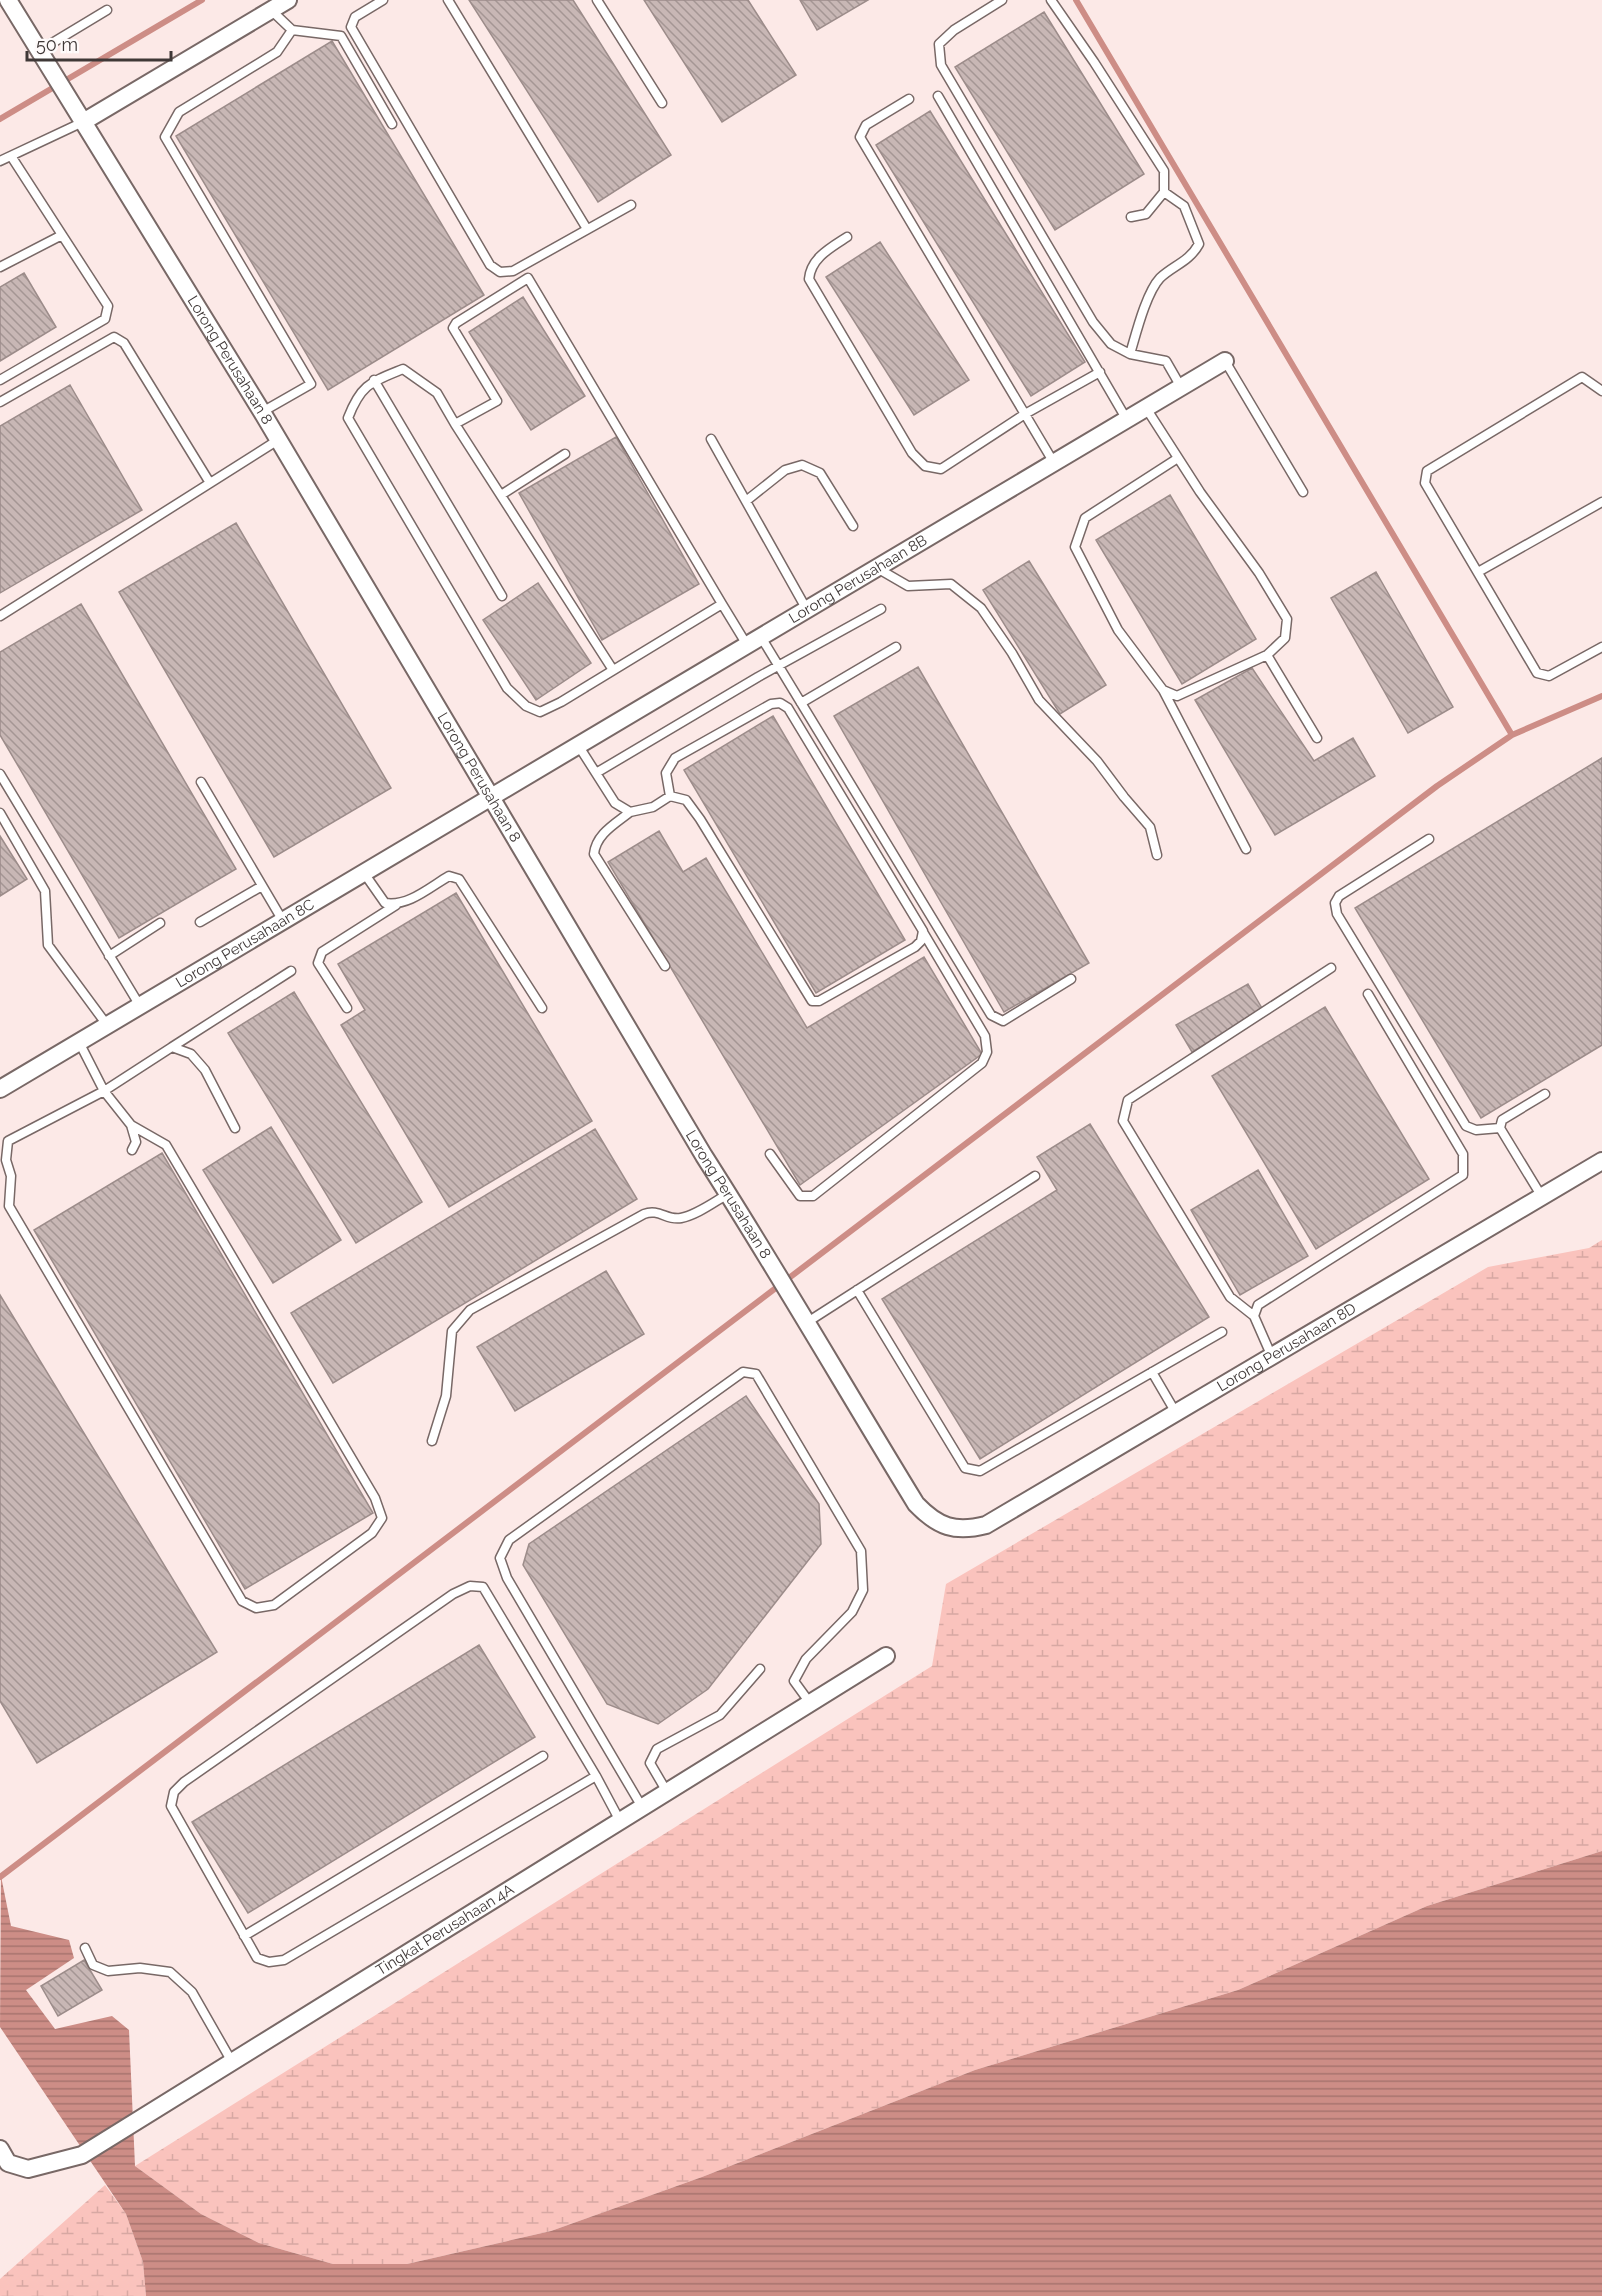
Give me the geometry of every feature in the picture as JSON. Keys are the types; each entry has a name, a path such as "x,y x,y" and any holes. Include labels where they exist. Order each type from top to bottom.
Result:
{"street":[{"name":"Lorong Perusahaan 8","path":"8,0 262,412 490,798 753,1233 795,1307 916,1504 930,1519 949,1527 969,1529"},
{"path":"83,122 288,0"},
{"name":"Lorong Perusahaan 8B","path":"490,798 1225,361"},
{"name":"Lorong Perusahaan 8C","path":"0,1089 490,798"},
{"name":"Lorong Perusahaan 8D","path":"969,1529 986,1525 1602,1161"},
{"name":"Tingkat Perusahaan 4A","path":"0,2150 8,2163 28,2169 82,2155 886,1656"}],"lane":[{"path":"383,0 355,17 351,27 490,265 500,272 513,271 631,205"},
{"path":"448,0 587,229"},
{"path":"597,0 662,103"},
{"path":"1002,0 954,30 939,44 941,65 1093,322 1111,344 1130,354 1166,361 1181,387"},
{"path":"1051,0 1164,171 1164,192 1146,214 1131,217"},
{"path":"43,58 107,10"},
{"path":"271,10 292,30 341,36 392,124"},
{"path":"262,412 311,384 165,137 179,112 277,52 292,30"},
{"path":"938,96 1127,420"},
{"path":"909,99 866,125 860,137 1054,463"},
{"path":"0,161 83,122"},
{"path":"0,380 105,319 108,306 11,156"},
{"path":"1130,354 1143,310 1159,279 1192,255 1199,244 1184,206 1164,192"},
{"path":"0,267 62,235"},
{"path":"848,237 824,252 810,268 809,279 912,453 925,466 941,468 1025,414 1100,372"},
{"path":"455,424 497,401 453,328 456,323 528,278 722,604 778,666 991,1015 1002,1021 1071,979"},
{"path":"0,402 114,337 124,343 210,483"},
{"path":"1225,361 1304,492"},
{"path":"613,670 437,393 403,369 374,381 356,396 348,418 507,688 526,706 540,712 561,702 722,604"},
{"path":"1602,392 1582,377 1427,471 1425,483 1537,674 1549,676 1602,647"},
{"path":"374,381 502,596"},
{"path":"1146,408 1200,492 1259,573 1287,619 1286,638 1267,655 1177,696 1163,690"},
{"path":"711,439 807,610"},
{"path":"0,616 278,440"},
{"path":"501,495 565,454"},
{"path":"1178,458 1085,518 1075,547 1118,630 1163,690 1246,849"},
{"path":"746,501 785,470 802,465 820,473 853,526"},
{"path":"1478,572 1602,502"},
{"path":"877,568 908,586 951,584 981,608 1039,700 1097,761 1150,827 1157,855"},
{"path":"596,772 881,609"},
{"path":"801,703 896,647"},
{"path":"1267,655 1317,738"},
{"path":"670,796 666,773 675,758 771,704 780,703 788,708 985,1036 987,1052 982,1063 813,1196 800,1196 770,1154"},
{"path":"578,745 615,803 630,812"},
{"path":"0,774 140,1006"},
{"path":"201,782 283,921"},
{"path":"665,966 594,854 595,844 603,834 630,812 653,807 670,796 686,800 700,819 813,1001 819,1001 915,947 921,941 923,931"},
{"path":"0,813 45,891 48,945 107,1025"},
{"path":"1429,838 1339,897 1335,903 1337,914 1466,1126 1476,1130 1500,1128"},
{"path":"364,873 385,903 396,905"},
{"path":"347,1008 318,963 322,952 396,905 449,876 459,879 542,1008"},
{"path":"200,922 262,886"},
{"path":"110,956 160,923"},
{"path":"1272,1357 1254,1316 1230,1297 1123,1121 1128,1100 1331,968"},
{"path":"131,1125 166,1144 375,1498 382,1518 372,1533 274,1605 256,1608 242,1601 9,1206 11,1176 6,1160 8,1141 104,1091 291,971"},
{"path":"1254,1316 1258,1305 1463,1175 1463,1154 1368,994"},
{"path":"79,1042 104,1091 131,1125 136,1142 132,1150"},
{"path":"172,1047 191,1054 205,1070 235,1128"},
{"path":"1542,1197 1500,1128 1502,1120 1545,1094"},
{"path":"806,1323 1035,1176"},
{"path":"432,1441 446,1396 452,1331 470,1310 650,1211 659,1212 674,1219 683,1218 728,1194"},
{"path":"857,1290 965,1468 980,1471 1222,1332"},
{"path":"642,1807 507,1578 500,1558 509,1540 743,1372 756,1374 861,1551 863,1590 852,1612 806,1659 794,1681 810,1703"},
{"path":"1152,1372 1176,1413"},
{"path":"596,1776 284,1960 269,1962 257,1958 171,1806 174,1792 184,1782 453,1594 470,1586 483,1587 596,1776 620,1821"},
{"path":"667,1792 650,1763 657,1749 720,1715 760,1669"},
{"path":"244,1936 543,1756"},
{"path":"85,1948 93,1965 108,1971 140,1968 170,1972 192,1992 232,2062"}],"green space":[{"path":"1602,1240 1602,1851 1427,1906 1238,1990 975,2070 702,2177 551,2231 407,2264 333,2264 259,2243 201,2214 135,2166 932,1666 946,1584 1488,1267 1589,1248"},
{"path":"105,2185 126,2214 143,2262 146,2296 0,2296 0,2279"}],"shaded area":[{"path":"1602,1851 1602,2296 146,2296 143,2262 126,2214 0,2027 1,1876 11,1926 69,1940 74,1958 26,1990 55,2029 112,2016 129,2030 135,2166 201,2214 259,2243 333,2264 407,2264 551,2231 702,2177 975,2070 1238,1990 1427,1906"}],"building":[{"path":"469,0 573,0 671,155 598,202"},
{"path":"644,0 748,0 796,75 722,122"},
{"path":"800,0 868,0 817,30"},
{"path":"1044,12 1144,174 1055,230 955,67"},
{"path":"332,41 484,295 328,390 176,136"},
{"path":"930,111 1085,362 1031,396 876,145"},
{"path":"880,242 969,380 914,415 826,277"},
{"path":"24,273 56,327 0,361 0,287"},
{"path":"523,297 585,396 531,430 469,332"},
{"path":"70,385 142,510 0,593 0,426"},
{"path":"616,437 699,584 602,640 519,493"},
{"path":"1170,495 1256,639 1182,684 1096,540"},
{"path":"236,523 391,788 274,857 119,592"},
{"path":"1029,561 1106,685 1060,714 983,590"},
{"path":"1376,572 1453,707 1408,733 1331,598"},
{"path":"538,583 591,663 536,700 483,620"},
{"path":"81,604 236,869 119,938 0,735 0,652"},
{"path":"918,667 1089,963 1004,1012 834,716"},
{"path":"1252,668 1314,761 1353,738 1375,776 1275,835 1195,700"},
{"path":"773,716 905,940 816,993 684,770"},
{"path":"1602,758 1602,1045 1481,1118 1355,908"},
{"path":"659,831 683,872 706,858 807,1028 924,957 982,1054 800,1185 608,862"},
{"path":"0,836 27,879 0,896"},
{"path":"456,893 592,1121 449,1207 341,1025 365,1010 338,964"},
{"path":"1248,984 1263,1010 1192,1052 1176,1025"},
{"path":"294,992 422,1202 356,1243 228,1033"},
{"path":"1325,1007 1429,1179 1316,1249 1212,1076"},
{"path":"1090,1124 1209,1317 980,1459 882,1299 1057,1190 1037,1157"},
{"path":"271,1127 341,1240 273,1283 203,1170"},
{"path":"595,1129 637,1199 333,1383 291,1313"},
{"path":"162,1153 373,1513 245,1589 34,1230"},
{"path":"1258,1170 1308,1256 1240,1295 1191,1210"},
{"path":"606,1271 644,1334 515,1411 477,1347"},
{"path":"0,1295 217,1652 37,1763 0,1701"},
{"path":"746,1396 819,1504 821,1544 708,1689 658,1724 607,1704 523,1565 529,1544"},
{"path":"479,1645 535,1737 248,1913 192,1822"},
{"path":"84,1960 102,1990 58,2016 41,1986"}],"waterway":[{"path":"0,119 202,0"},
{"path":"0,1877 1437,786 1512,735 1076,0"},
{"path":"1512,735 1602,696"}]}
